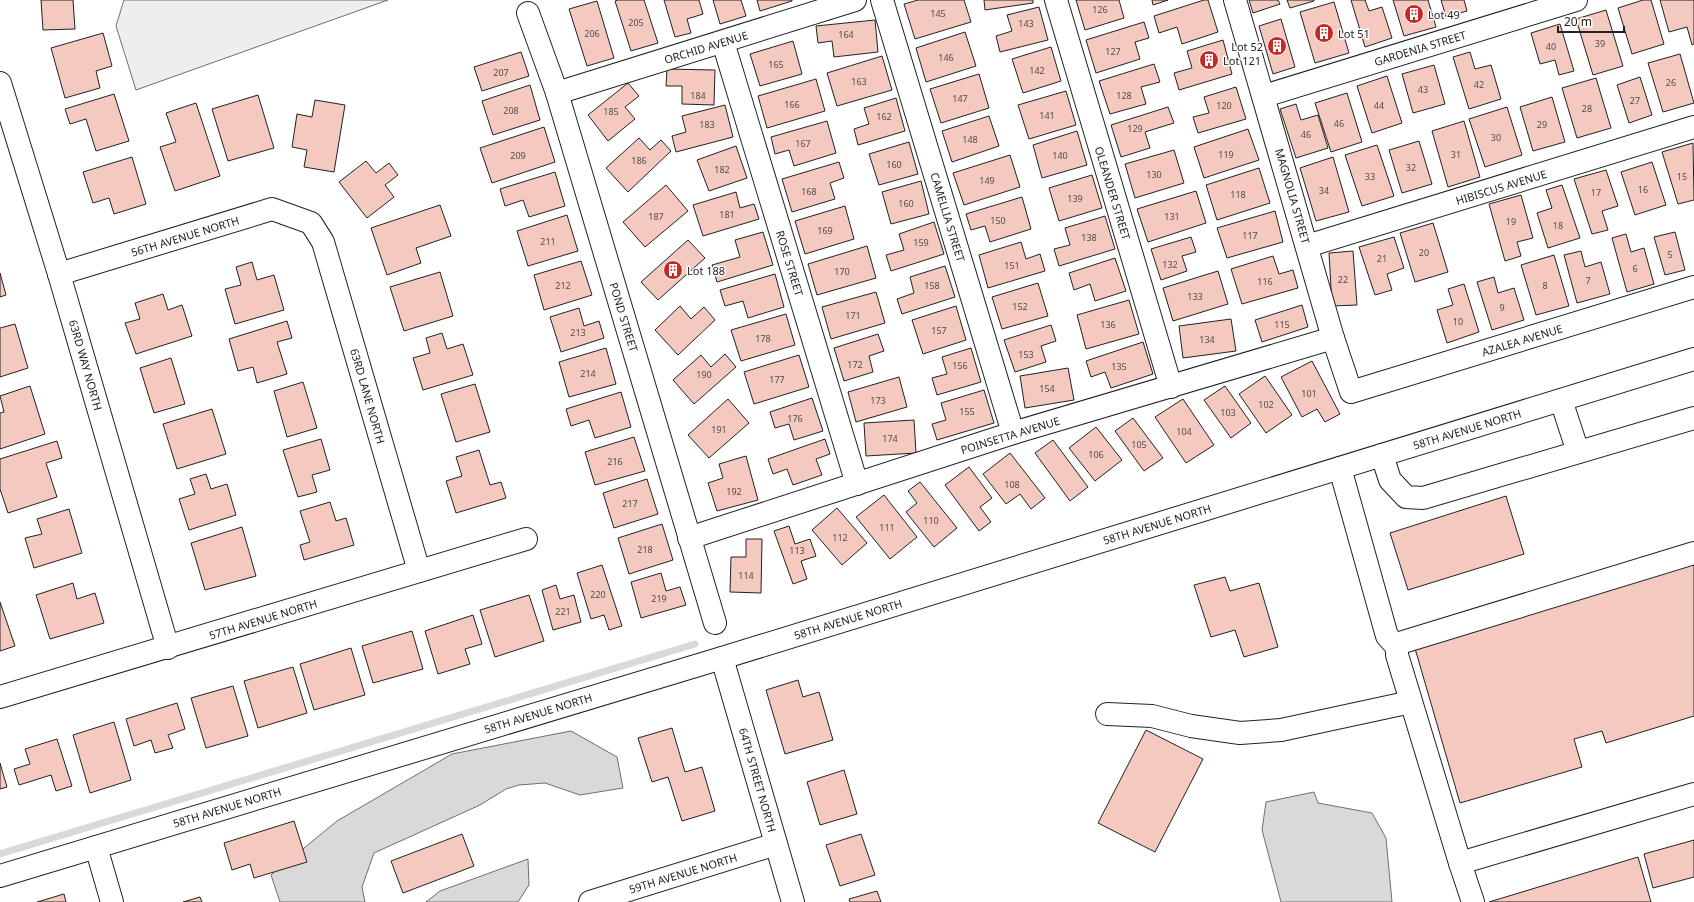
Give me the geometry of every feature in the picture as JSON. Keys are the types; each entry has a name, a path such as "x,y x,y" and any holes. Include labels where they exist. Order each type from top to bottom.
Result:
{"street":[{"name":"ORCHID AVENUE","path":"557,93 855,0"},
{"name":"CAMELLIA STREET","path":"882,0 1013,433"},
{"name":"OLEANDER STREET","path":"1056,0 1171,387"},
{"name":"MAGNOLIA STREET","path":"1235,0 1333,338 1351,392"},
{"name":"GARDENIA STREET","path":"1264,96 1576,0"},
{"name":"POND STREET","path":"528,13 557,93 715,623"},
{"name":"ROSE STREET","path":"723,42 857,484"},
{"name":"63RD WAY NORTH","path":"0,83 59,274 168,648"},
{"name":"HIBISCUS AVENUE","path":"1307,246 1694,127"},
{"name":"56TH AVENUE NORTH","path":"59,274 272,209 311,223"},
{"name":"63RD LANE NORTH","path":"311,223 323,242 419,571"},
{"name":"AZALEA AVENUE","path":"1351,392 1694,287"},
{"name":"POINSETTA AVENUE","path":"689,538 1013,433 1333,338"},
{"name":"58TH AVENUE NORTH","path":"0,876 722,658 1694,359"},
{"path":"1561,400 1578,452"},
{"path":"1382,455 1390,480 1406,497 1422,498 1694,418"},
{"path":"1340,468 1387,636 1397,647 1397,655 1472,902"},
{"name":"57TH AVENUE NORTH","path":"0,698 526,538"},
{"path":"1397,647 1403,642 1694,553"},
{"name":"64TH STREET NORTH","path":"722,658 793,902"},
{"path":"1107,714 1152,716 1191,726 1240,733 1281,730 1411,702"},
{"path":"1460,863 1694,794"},
{"name":"59TH AVENUE NORTH","path":"590,902 776,844"},
{"path":"96,846 112,902"}],"shaded area":[{"path":"124,0 388,0 136,90 116,26"},
{"path":"571,731 617,757 623,788 580,795 545,783 519,785 506,789 480,805 374,853 362,887 365,902 280,902 271,875 337,821 452,754"},
{"path":"1314,792 1318,803 1372,813 1386,838 1392,902 1281,902 1262,830 1266,802"},
{"path":"528,859 529,885 518,902 426,902 440,891"}],"building":[{"path":"41,0 73,0 75,29 43,30"},
{"path":"644,0 658,43 631,51 615,1"},
{"path":"664,0 699,0 703,14 687,19 691,33 675,37"},
{"path":"713,0 741,0 746,16 720,24"},
{"path":"757,0 792,0 792,1 760,11"},
{"path":"918,0 964,0 971,22 915,39 904,4"},
{"path":"984,0 1033,0 1033,3 985,10"},
{"path":"1076,0 1119,0 1124,18 1085,30"},
{"path":"1152,0 1168,0 1153,5"},
{"path":"1208,0 1218,32 1182,44 1177,27 1159,33 1154,16"},
{"path":"1249,0 1278,0 1280,4 1253,13"},
{"path":"1287,0 1314,0 1314,1 1290,8"},
{"path":"1351,0 1365,0 1369,11 1382,7 1392,38 1365,47"},
{"name":"Lot 49","path":"1393,0 1428,0 1436,27 1404,36"},
{"path":"1441,0 1464,0 1467,11 1446,17"},
{"path":"1643,0 1651,0 1664,44 1632,54 1618,8"},
{"path":"1660,0 1694,0 1694,44 1692,45 1687,27 1669,32"},
{"path":"597,1 614,58 587,66 569,9"},
{"name":"Lot 51","path":"1334,2 1349,53 1315,63 1300,12"},
{"path":"1039,7 1048,40 1000,52 996,36 1012,31 1007,15"},
{"path":"1606,10 1623,66 1593,75 1576,19"},
{"name":"Lot 52","path":"1281,19 1295,67 1273,74 1259,26"},
{"path":"875,20 878,52 834,57 832,41 818,43 816,26"},
{"path":"1144,22 1149,38 1135,42 1140,59 1096,73 1086,40"},
{"path":"1560,24 1574,71 1559,75 1555,60 1540,64 1531,33"},
{"path":"965,32 976,66 926,82 916,48"},
{"path":"103,33 112,66 96,71 100,88 65,98 51,48"},
{"name":"Lot 121","path":"1223,40 1232,74 1179,90 1174,73 1192,68 1187,51"},
{"path":"793,41 802,74 760,86 750,54"},
{"path":"1051,47 1061,81 1023,93 1012,59"},
{"path":"521,52 529,76 482,91 474,67"},
{"path":"1470,52 1475,69 1491,65 1501,99 1469,109 1453,57"},
{"path":"1680,54 1694,103 1663,112 1648,63"},
{"path":"882,56 892,90 837,106 827,73"},
{"path":"1154,64 1160,82 1141,87 1146,104 1110,114 1099,81"},
{"path":"1434,65 1445,104 1413,113 1402,74"},
{"path":"667,69 715,70 714,105 682,104 682,86 666,86"},
{"path":"979,74 989,108 941,123 930,89"},
{"path":"1387,76 1402,123 1372,133 1357,86"},
{"path":"1640,77 1652,115 1629,123 1617,85"},
{"path":"1596,78 1611,128 1577,138 1562,88"},
{"path":"816,79 825,111 767,128 758,96"},
{"path":"628,83 639,96 625,107 635,119 608,141 588,115"},
{"path":"530,85 540,120 493,135 482,101"},
{"path":"1236,87 1246,119 1198,133 1193,117 1209,113 1204,97"},
{"path":"1066,91 1076,125 1029,139 1018,105"},
{"path":"1347,93 1362,142 1331,152 1315,103"},
{"path":"114,94 129,141 96,151 86,119 70,124 65,109"},
{"path":"258,95 274,148 228,161 212,109"},
{"path":"1552,97 1565,142 1533,151 1520,107"},
{"path":"896,98 905,131 858,145 854,129 869,124 864,108"},
{"path":"315,100 345,105 334,172 304,167 307,150 292,147 297,114 312,117"},
{"path":"196,103 220,176 175,191 160,147 176,142 166,113"},
{"path":"1296,104 1301,120 1318,115 1328,148 1296,158 1280,109"},
{"path":"725,105 733,137 676,152 672,136 686,132 682,116"},
{"path":"1168,107 1174,123 1145,132 1150,148 1121,157 1111,125"},
{"path":"1507,107 1522,155 1485,167 1469,119"},
{"path":"989,116 999,146 952,162 942,131"},
{"path":"827,121 836,153 794,166 789,150 775,154 771,137"},
{"path":"1464,121 1480,177 1448,187 1432,131"},
{"path":"544,127 555,162 492,183 480,148"},
{"path":"1248,129 1259,160 1204,178 1194,147"},
{"path":"1077,131 1087,165 1042,178 1033,145"},
{"path":"639,138 650,150 661,140 671,151 628,192 606,168"},
{"path":"1419,141 1432,184 1402,193 1389,150"},
{"path":"909,142 918,174 879,185 869,154"},
{"path":"1693,143 1694,200 1678,204 1662,152"},
{"path":"1377,145 1394,196 1362,206 1345,155"},
{"path":"736,146 747,178 709,191 697,160"},
{"path":"1174,150 1184,183 1135,198 1125,164"},
{"path":"1010,155 1020,187 964,205 953,173"},
{"path":"132,157 146,204 114,214 109,198 93,203 83,172"},
{"path":"1333,157 1349,212 1316,221 1300,168"},
{"path":"366,161 376,173 389,163 398,175 385,185 394,197 367,218 339,182"},
{"path":"839,162 844,178 830,183 835,199 792,212 782,179"},
{"path":"1652,162 1666,205 1635,215 1621,172"},
{"path":"1259,168 1270,203 1217,220 1206,185"},
{"path":"1606,170 1618,206 1602,211 1608,230 1592,234 1574,179"},
{"path":"555,172 565,206 529,217 523,200 505,206 500,189"},
{"path":"1092,175 1102,208 1059,221 1049,188"},
{"path":"921,181 929,214 891,224 882,192"},
{"path":"666,185 688,211 645,247 623,222"},
{"path":"1562,185 1580,238 1548,248 1537,213 1552,208 1546,190"},
{"path":"1196,191 1206,223 1148,242 1137,209"},
{"path":"736,192 740,208 754,204 759,219 703,236 693,205"},
{"path":"1521,195 1533,238 1517,242 1521,256 1505,261 1489,204"},
{"path":"1022,197 1031,229 990,242 985,226 971,230 966,214"},
{"path":"440,205 451,236 416,248 421,263 387,275 371,228"},
{"path":"845,206 854,239 805,254 795,221"},
{"path":"1275,211 1283,242 1227,258 1217,228"},
{"path":"567,215 578,251 528,266 517,231"},
{"path":"1105,216 1115,249 1059,266 1054,249 1070,245 1065,228"},
{"path":"934,222 944,254 891,271 886,255 904,250 899,234"},
{"path":"1433,223 1448,272 1415,282 1400,233"},
{"path":"763,232 773,265 717,282 712,265 740,257 735,240"},
{"path":"1675,232 1685,270 1665,275 1654,237"},
{"path":"1626,234 1631,252 1644,248 1654,284 1627,292 1612,238"},
{"path":"1191,237 1196,252 1182,256 1187,271 1161,280 1151,249"},
{"path":"1394,237 1404,268 1387,274 1392,290 1375,295 1359,247"},
{"name":"Lot 188","path":"688,240 705,258 658,300 641,282"},
{"path":"1021,242 1026,259 1040,254 1045,271 988,288 979,255"},
{"path":"867,246 876,278 817,295 808,264"},
{"path":"1353,251 1357,305 1332,306 1329,253"},
{"path":"1581,251 1585,267 1601,262 1610,294 1577,303 1564,255"},
{"path":"1554,255 1569,306 1536,315 1521,265"},
{"path":"1273,256 1279,274 1293,270 1298,288 1242,304 1231,269"},
{"path":"1115,258 1126,291 1095,301 1090,284 1074,290 1069,273"},
{"path":"581,261 592,295 544,310 534,275"},
{"path":"252,262 257,280 274,275 284,310 235,324 225,289 241,285 236,267"},
{"path":"945,266 955,297 902,314 897,299 914,293 910,277"},
{"path":"1218,271 1228,304 1173,321 1163,288"},
{"path":"440,272 453,316 404,331 390,287"},
{"path":"0,273 6,295 0,297"},
{"path":"775,274 784,307 748,318 743,301 725,306 720,290"},
{"path":"1494,277 1498,293 1514,288 1524,320 1492,330 1477,282"},
{"path":"1038,283 1048,316 1002,329 992,297"},
{"path":"1464,284 1479,332 1447,343 1437,310 1453,305 1448,289"},
{"path":"876,292 885,323 831,339 822,307"},
{"path":"163,294 168,310 182,305 192,336 136,354 125,323 140,319 135,303"},
{"path":"1129,300 1139,334 1086,349 1077,315"},
{"path":"1302,305 1308,327 1262,342 1255,320"},
{"path":"680,306 691,319 704,307 715,320 678,355 655,330"},
{"path":"956,306 966,340 923,354 912,320"},
{"path":"579,308 584,326 599,321 604,338 561,352 550,317"},
{"path":"786,314 795,345 741,361 731,330"},
{"path":"1231,319 1236,351 1183,358 1179,326"},
{"path":"287,321 292,338 277,342 287,374 257,383 253,367 238,371 229,339"},
{"path":"15,324 28,368 0,377 0,328"},
{"path":"1051,325 1056,341 1041,346 1046,362 1015,372 1004,340"},
{"path":"442,333 447,349 463,344 473,375 423,390 413,358 430,353 426,338"},
{"path":"878,334 884,351 869,356 873,372 844,381 834,348"},
{"path":"1143,342 1153,374 1111,388 1105,372 1091,377 1086,361"},
{"path":"606,348 616,384 569,397 559,362"},
{"path":"971,348 981,382 937,395 932,378 947,374 942,357"},
{"path":"725,354 736,367 694,404 673,380 701,355 711,367"},
{"path":"799,355 809,387 754,404 744,372"},
{"path":"171,358 185,404 154,413 140,368"},
{"path":"1312,361 1340,414 1325,422 1317,409 1302,417 1281,377"},
{"path":"1068,368 1074,400 1025,408 1020,376"},
{"path":"1265,376 1292,415 1266,433 1239,394"},
{"path":"899,377 907,407 856,422 848,392"},
{"path":"303,382 317,428 287,437 274,391"},
{"path":"475,384 490,432 456,442 441,394"},
{"path":"30,386 45,434 0,449 0,413 4,412 0,396"},
{"path":"1225,386 1251,423 1231,438 1204,400"},
{"path":"984,390 994,423 937,440 932,424 946,420 941,403"},
{"path":"621,392 631,427 595,438 589,420 571,426 566,409"},
{"path":"812,398 823,431 794,440 789,424 775,428 770,412"},
{"path":"728,399 749,423 709,458 688,435"},
{"path":"1183,399 1214,445 1186,463 1155,417"},
{"path":"212,409 226,454 177,469 163,424"},
{"path":"1133,418 1163,458 1144,471 1115,431"},
{"path":"914,420 916,453 866,456 864,423"},
{"path":"1096,427 1122,460 1095,481 1069,448"},
{"path":"634,437 645,471 595,485 585,452"},
{"path":"321,439 330,470 312,475 317,492 298,497 283,450"},
{"path":"825,439 830,454 816,459 822,475 793,485 787,469 773,474 768,459"},
{"path":"1053,440 1088,487 1070,501 1035,453"},
{"path":"57,441 62,458 46,463 57,497 8,513 0,489 0,459"},
{"path":"479,450 490,485 501,482 506,498 456,513 446,481 462,476 456,457"},
{"path":"1010,453 1045,498 1031,509 1020,494 1006,504 983,474"},
{"path":"746,456 758,500 717,511 708,483 723,478 719,464"},
{"path":"969,467 992,498 980,507 991,522 979,531 945,485"},
{"path":"206,474 211,489 227,484 236,515 189,530 179,499 195,494 190,479"},
{"path":"647,479 658,514 614,528 603,493"},
{"path":"920,482 957,528 934,547 906,512 917,503 908,491"},
{"path":"884,495 917,537 890,559 856,517"},
{"path":"1506,496 1524,554 1408,590 1390,533"},
{"path":"330,502 336,521 346,518 354,545 304,560 300,545 310,542 300,511"},
{"path":"837,508 867,543 842,565 812,530"},
{"path":"69,509 82,553 34,568 25,538 42,534 37,519"},
{"path":"662,524 673,560 629,574 618,538"},
{"path":"789,526 795,544 810,539 816,556 801,561 807,579 793,584 774,531"},
{"path":"242,527 256,576 205,590 191,543"},
{"path":"746,539 762,539 761,593 730,592 731,557 746,557"},
{"path":"1694,562 1694,716 1606,743 1602,731 1574,739 1582,767 1460,803 1414,645"},
{"path":"602,565 622,626 609,630 604,615 591,619 577,573"},
{"path":"661,573 666,591 680,587 686,605 641,618 631,582"},
{"path":"1225,577 1230,591 1259,583 1278,647 1244,657 1235,630 1211,637 1194,585"},
{"path":"73,583 77,599 95,593 104,623 50,639 36,595"},
{"path":"556,585 560,599 574,595 581,622 553,630 542,590"},
{"path":"529,595 544,641 495,657 480,610"},
{"path":"0,602 15,646 0,651"},
{"path":"473,615 482,644 465,649 470,664 438,674 425,631"},
{"path":"412,631 423,669 373,683 362,646"},
{"path":"351,648 365,695 314,710 300,664"},
{"path":"293,667 307,713 258,728 244,681"},
{"path":"798,680 803,697 819,692 833,740 785,754 766,690"},
{"path":"233,686 248,736 206,748 191,698"},
{"path":"177,703 185,729 168,735 173,748 155,753 151,740 134,746 126,719"},
{"path":"114,722 131,780 90,793 73,735"},
{"path":"672,728 685,772 702,767 715,811 682,821 668,777 652,782 638,738"},
{"path":"1146,730 1203,759 1155,852 1098,823"},
{"path":"57,739 72,786 56,791 51,775 19,785 14,769 30,764 25,749"},
{"path":"0,763 7,787 0,789"},
{"path":"844,770 857,814 820,825 807,782"},
{"path":"294,821 307,862 254,878 250,864 232,870 224,843"},
{"path":"462,834 474,866 403,893 391,861"},
{"path":"861,834 875,875 840,886 826,845"},
{"path":"1694,840 1694,877 1653,888 1644,854"},
{"path":"1638,857 1651,902 1489,902"},
{"path":"877,891 881,902 850,902 849,899"},
{"path":"64,894 66,902 37,902"},
{"path":"200,897 202,902 183,902"}],"waterway":[{"path":"0,854 695,644"}],"place":[{"name":"Lot 49","path":"1414,14"},
{"name":"Lot 51","path":"1324,33"},
{"name":"Lot 52","path":"1277,46"},
{"name":"Lot 121","path":"1209,60"},
{"name":"Lot 188","path":"673,270"}]}
